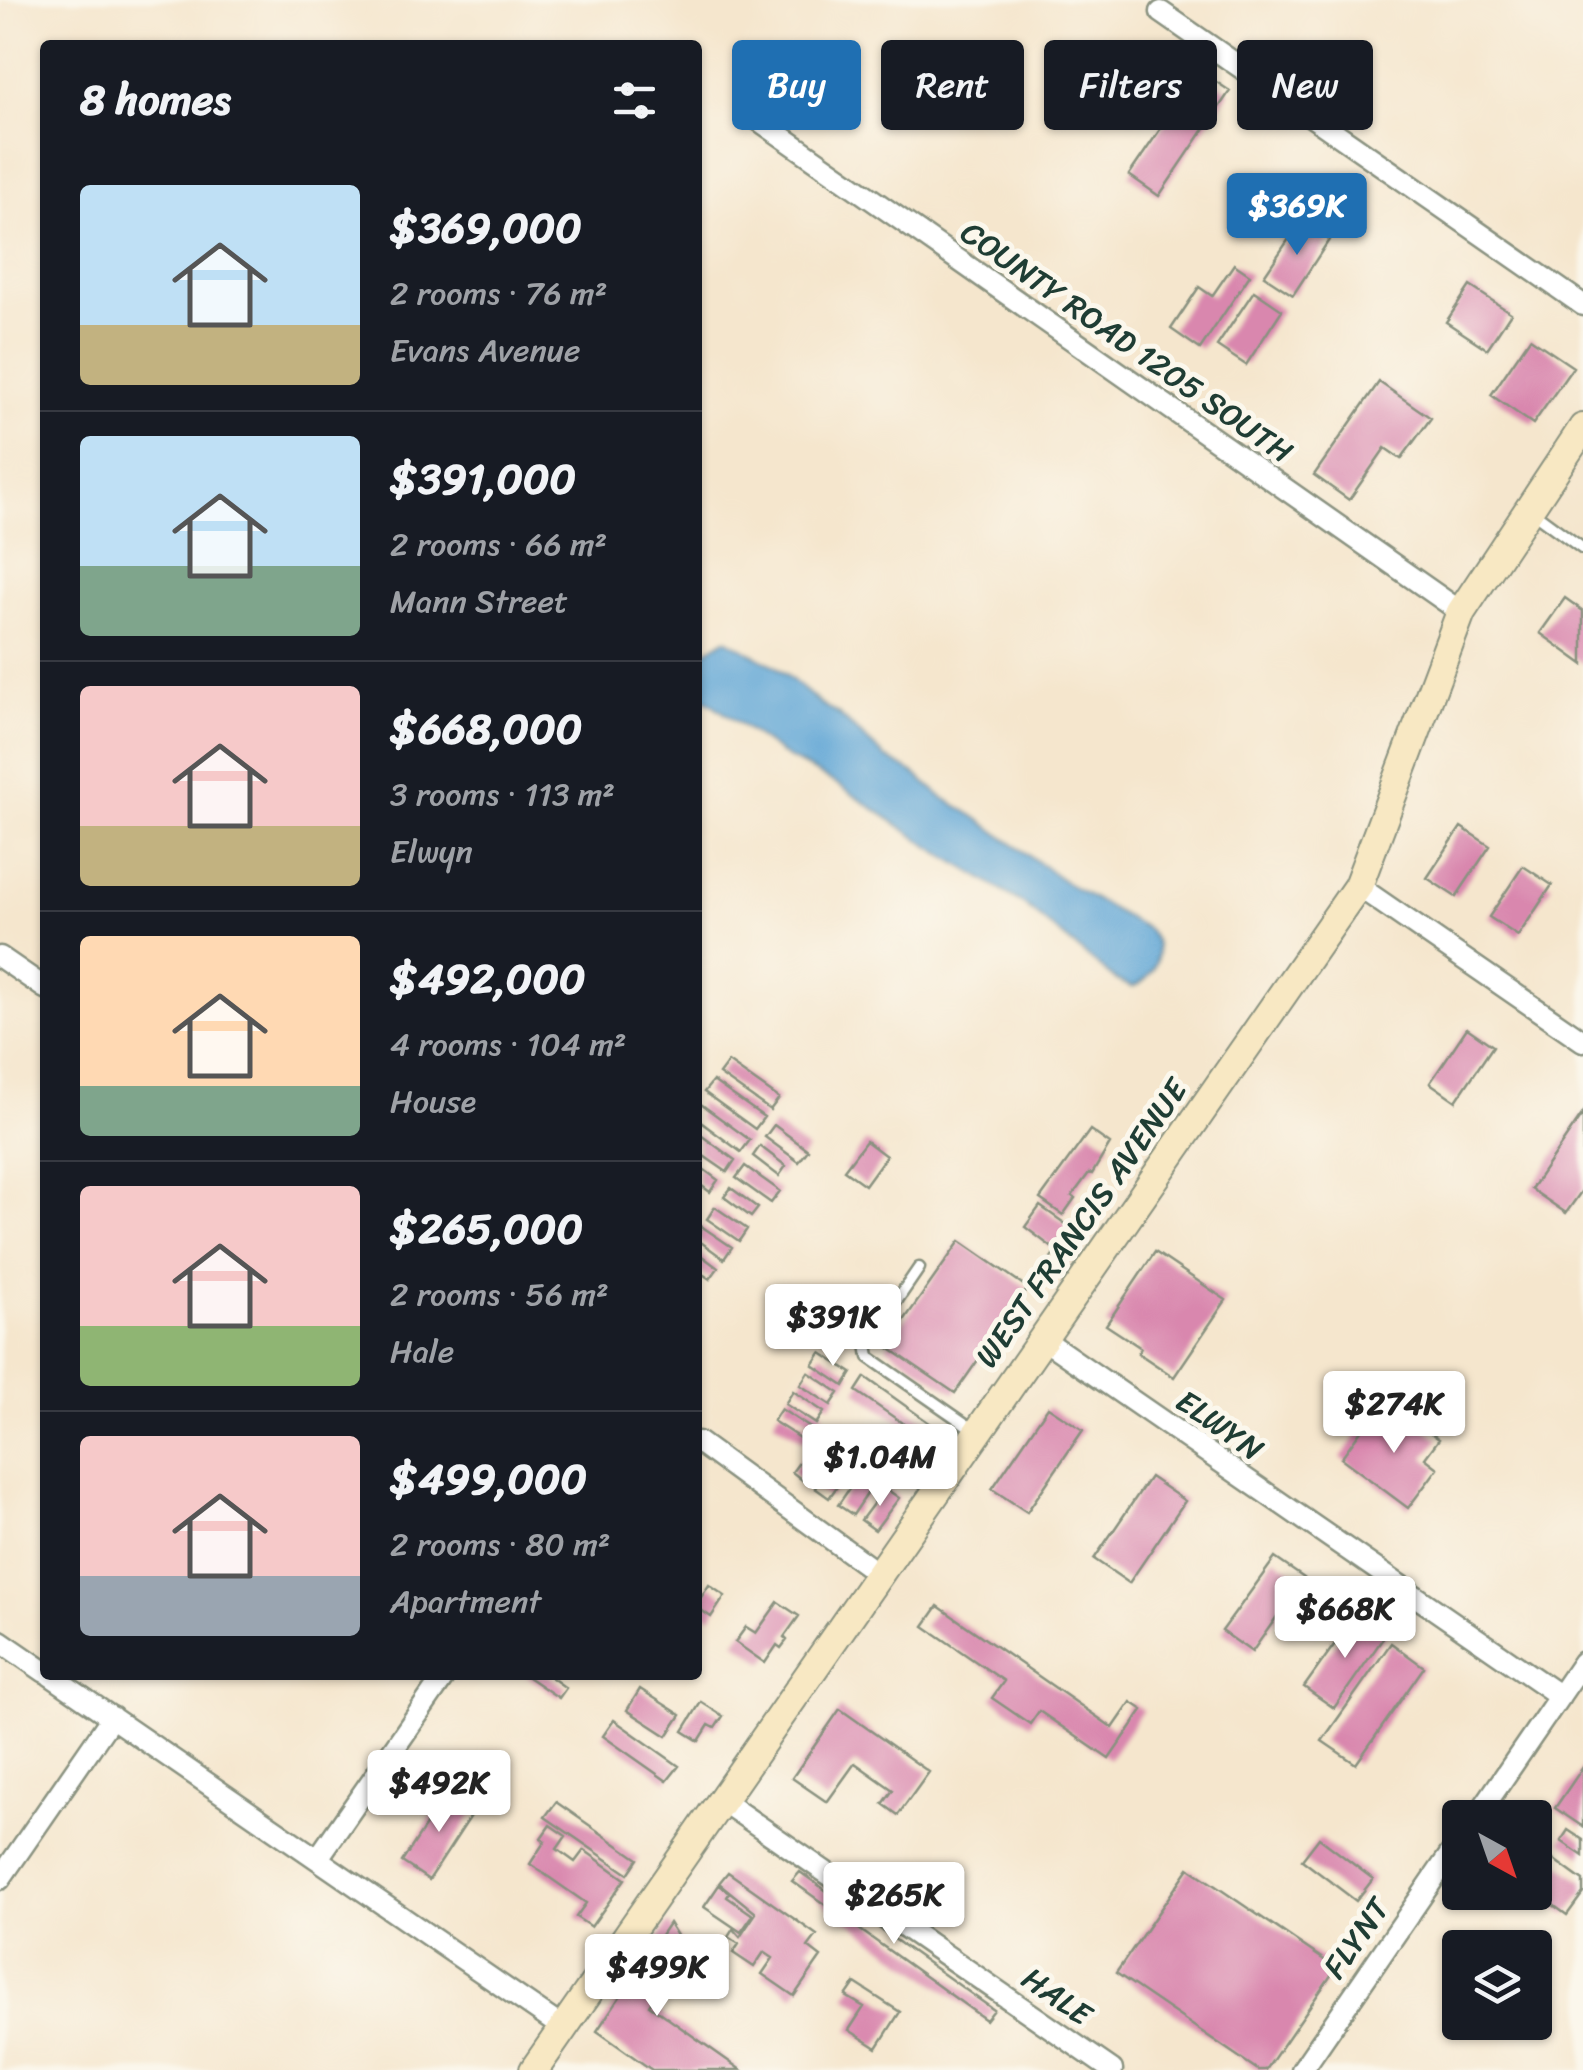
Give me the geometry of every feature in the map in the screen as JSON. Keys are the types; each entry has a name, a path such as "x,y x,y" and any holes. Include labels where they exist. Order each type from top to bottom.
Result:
{"street":[{"path":"1162,12 1583,305"},
{"name":"COUNTY ROAD 1205 SOUTH","path":"771,130 1461,612"},
{"name":"WEST FRANCIS AVENUE","path":"534,2070 1358,886 1461,612 1583,428"},
{"path":"1358,886 1583,1041"},
{"path":"0,957 40,985"},
{"name":"ELWYN","path":"1043,1338 1560,1696"},
{"path":"702,1445 879,1574"},
{"path":"0,1642 40,1668"},
{"path":"1488,1800 1583,1662"},
{"path":"57,1680 564,2028"},
{"path":"318,1858 442,1680"},
{"path":"0,1879 112,1717"},
{"name":"HALE","path":"721,1800 1112,2070"},
{"name":"FLYNT","path":"1302,2070 1442,1866"}],"lane":[{"path":"1529,509 1583,549"},
{"path":"919,1268 867,1344 869,1357 978,1433"}],"water":[{"path":"726,639 775,666 884,756 1071,886 1147,929 1157,953 1148,977 1132,987 1116,980 1022,903 839,785 786,757 702,697 704,652"}],"building":[{"path":"1217,82 1230,91 1217,110"},
{"path":"1160,130 1204,130 1159,196 1129,175"},
{"path":"1301,221 1329,240 1293,295 1264,276"},
{"path":"1234,264 1250,275 1200,349 1171,329 1199,287 1212,296"},
{"path":"1470,286 1511,313 1487,349 1446,322"},
{"path":"1254,291 1282,310 1246,365 1217,346"},
{"path":"1530,338 1573,367 1533,424 1491,395"},
{"path":"1379,382 1431,418 1401,459 1385,448 1349,500 1314,475"},
{"path":"1565,598 1583,611 1583,664 1540,633"},
{"path":"1461,827 1490,846 1456,897 1427,878"},
{"path":"1523,866 1552,885 1518,936 1489,917"},
{"path":"1467,1028 1493,1046 1456,1101 1430,1083"},
{"path":"728,1062 779,1098 770,1110 719,1074"},
{"path":"713,1081 764,1117 755,1129 704,1092"},
{"path":"702,1105 750,1140 741,1152 702,1123"},
{"path":"1583,1113 1583,1189 1566,1213 1531,1189"},
{"path":"774,1125 808,1150 799,1162 765,1137"},
{"path":"1090,1130 1110,1144 1063,1215 1040,1199"},
{"path":"702,1136 735,1160 727,1172 702,1155"},
{"path":"866,1141 886,1156 865,1185 844,1170"},
{"path":"760,1146 786,1166 779,1176 753,1156"},
{"path":"745,1166 780,1191 771,1203 736,1178"},
{"path":"702,1168 718,1180 710,1192 702,1186"},
{"path":"731,1188 758,1208 751,1217 724,1197"},
{"path":"1040,1206 1070,1227 1054,1249 1025,1227"},
{"path":"715,1207 747,1229 739,1241 707,1219"},
{"path":"702,1227 732,1247 724,1259 702,1243"},
{"path":"960,1241 1028,1288 955,1393 886,1346"},
{"path":"1057,1249 1071,1258 1060,1273 1047,1264"},
{"path":"1155,1252 1226,1300 1174,1377 1106,1325"},
{"path":"702,1256 718,1268 710,1279 702,1274"},
{"path":"821,1353 852,1373 844,1386 813,1365"},
{"path":"808,1372 839,1393 831,1405 800,1385"},
{"path":"865,1377 945,1434 931,1455 916,1444 921,1436 856,1391"},
{"path":"793,1391 824,1412 816,1424 785,1404"},
{"path":"1048,1407 1083,1430 1027,1512 992,1489"},
{"path":"1396,1408 1439,1439 1425,1458 1438,1468 1408,1508 1341,1458 1369,1419 1381,1428"},
{"path":"781,1409 812,1429 804,1441 773,1421"},
{"path":"815,1441 829,1451 806,1483 792,1472"},
{"path":"837,1455 852,1465 829,1498 815,1488"},
{"path":"861,1472 875,1482 853,1515 838,1505"},
{"path":"1150,1477 1185,1501 1129,1583 1094,1559"},
{"path":"885,1488 899,1498 875,1530 861,1520"},
{"path":"1275,1558 1304,1578 1252,1652 1222,1631"},
{"path":"709,1585 725,1596 711,1617 702,1611 702,1596"},
{"path":"778,1602 799,1616 784,1637 787,1640 781,1648 777,1645 765,1663 735,1642 746,1627 756,1633"},
{"path":"938,1606 1113,1728 1131,1702 1143,1710 1109,1759 1039,1711 1030,1724 992,1698 1004,1681 924,1626"},
{"path":"1357,1613 1386,1634 1334,1708 1304,1687"},
{"path":"1391,1643 1424,1667 1356,1764 1322,1741"},
{"path":"532,1680 555,1680 566,1688 559,1698"},
{"path":"640,1689 681,1715 667,1736 627,1710"},
{"path":"701,1702 723,1716 715,1728 709,1725 699,1741 683,1731"},
{"path":"840,1709 929,1772 898,1815 883,1804 893,1790 855,1763 827,1802 792,1778"},
{"path":"614,1720 679,1766 667,1781 603,1736"},
{"path":"1583,1767 1583,1827 1555,1808"},
{"path":"449,1790 476,1808 429,1880 402,1862"},
{"path":"556,1802 638,1859 628,1874 545,1817"},
{"path":"550,1825 566,1836 557,1849 575,1862 584,1850 625,1879 591,1927 576,1917 586,1903 530,1864"},
{"path":"1568,1830 1583,1840 1583,1856 1561,1841"},
{"path":"1319,1838 1373,1879 1356,1901 1302,1860"},
{"path":"1552,1858 1583,1881 1583,1893 1567,1915 1552,1904"},
{"path":"1189,1868 1336,1968 1266,2070 1258,2070 1116,1973"},
{"path":"728,1872 817,1935 808,1947 821,1957 794,1996 762,1974 773,1958 764,1952 754,1967 733,1953 739,1944 728,1937 733,1929 740,1937 756,1913 719,1883"},
{"path":"800,1872 994,2010 986,2020 792,1881"},
{"path":"719,1885 730,1892 727,1897 753,1915 741,1932 704,1907"},
{"path":"669,1923 685,1948 649,2005 741,2070 652,2070 597,2031"},
{"path":"855,1983 900,2012 877,2048 849,2030 864,2007 846,1996"}]}
